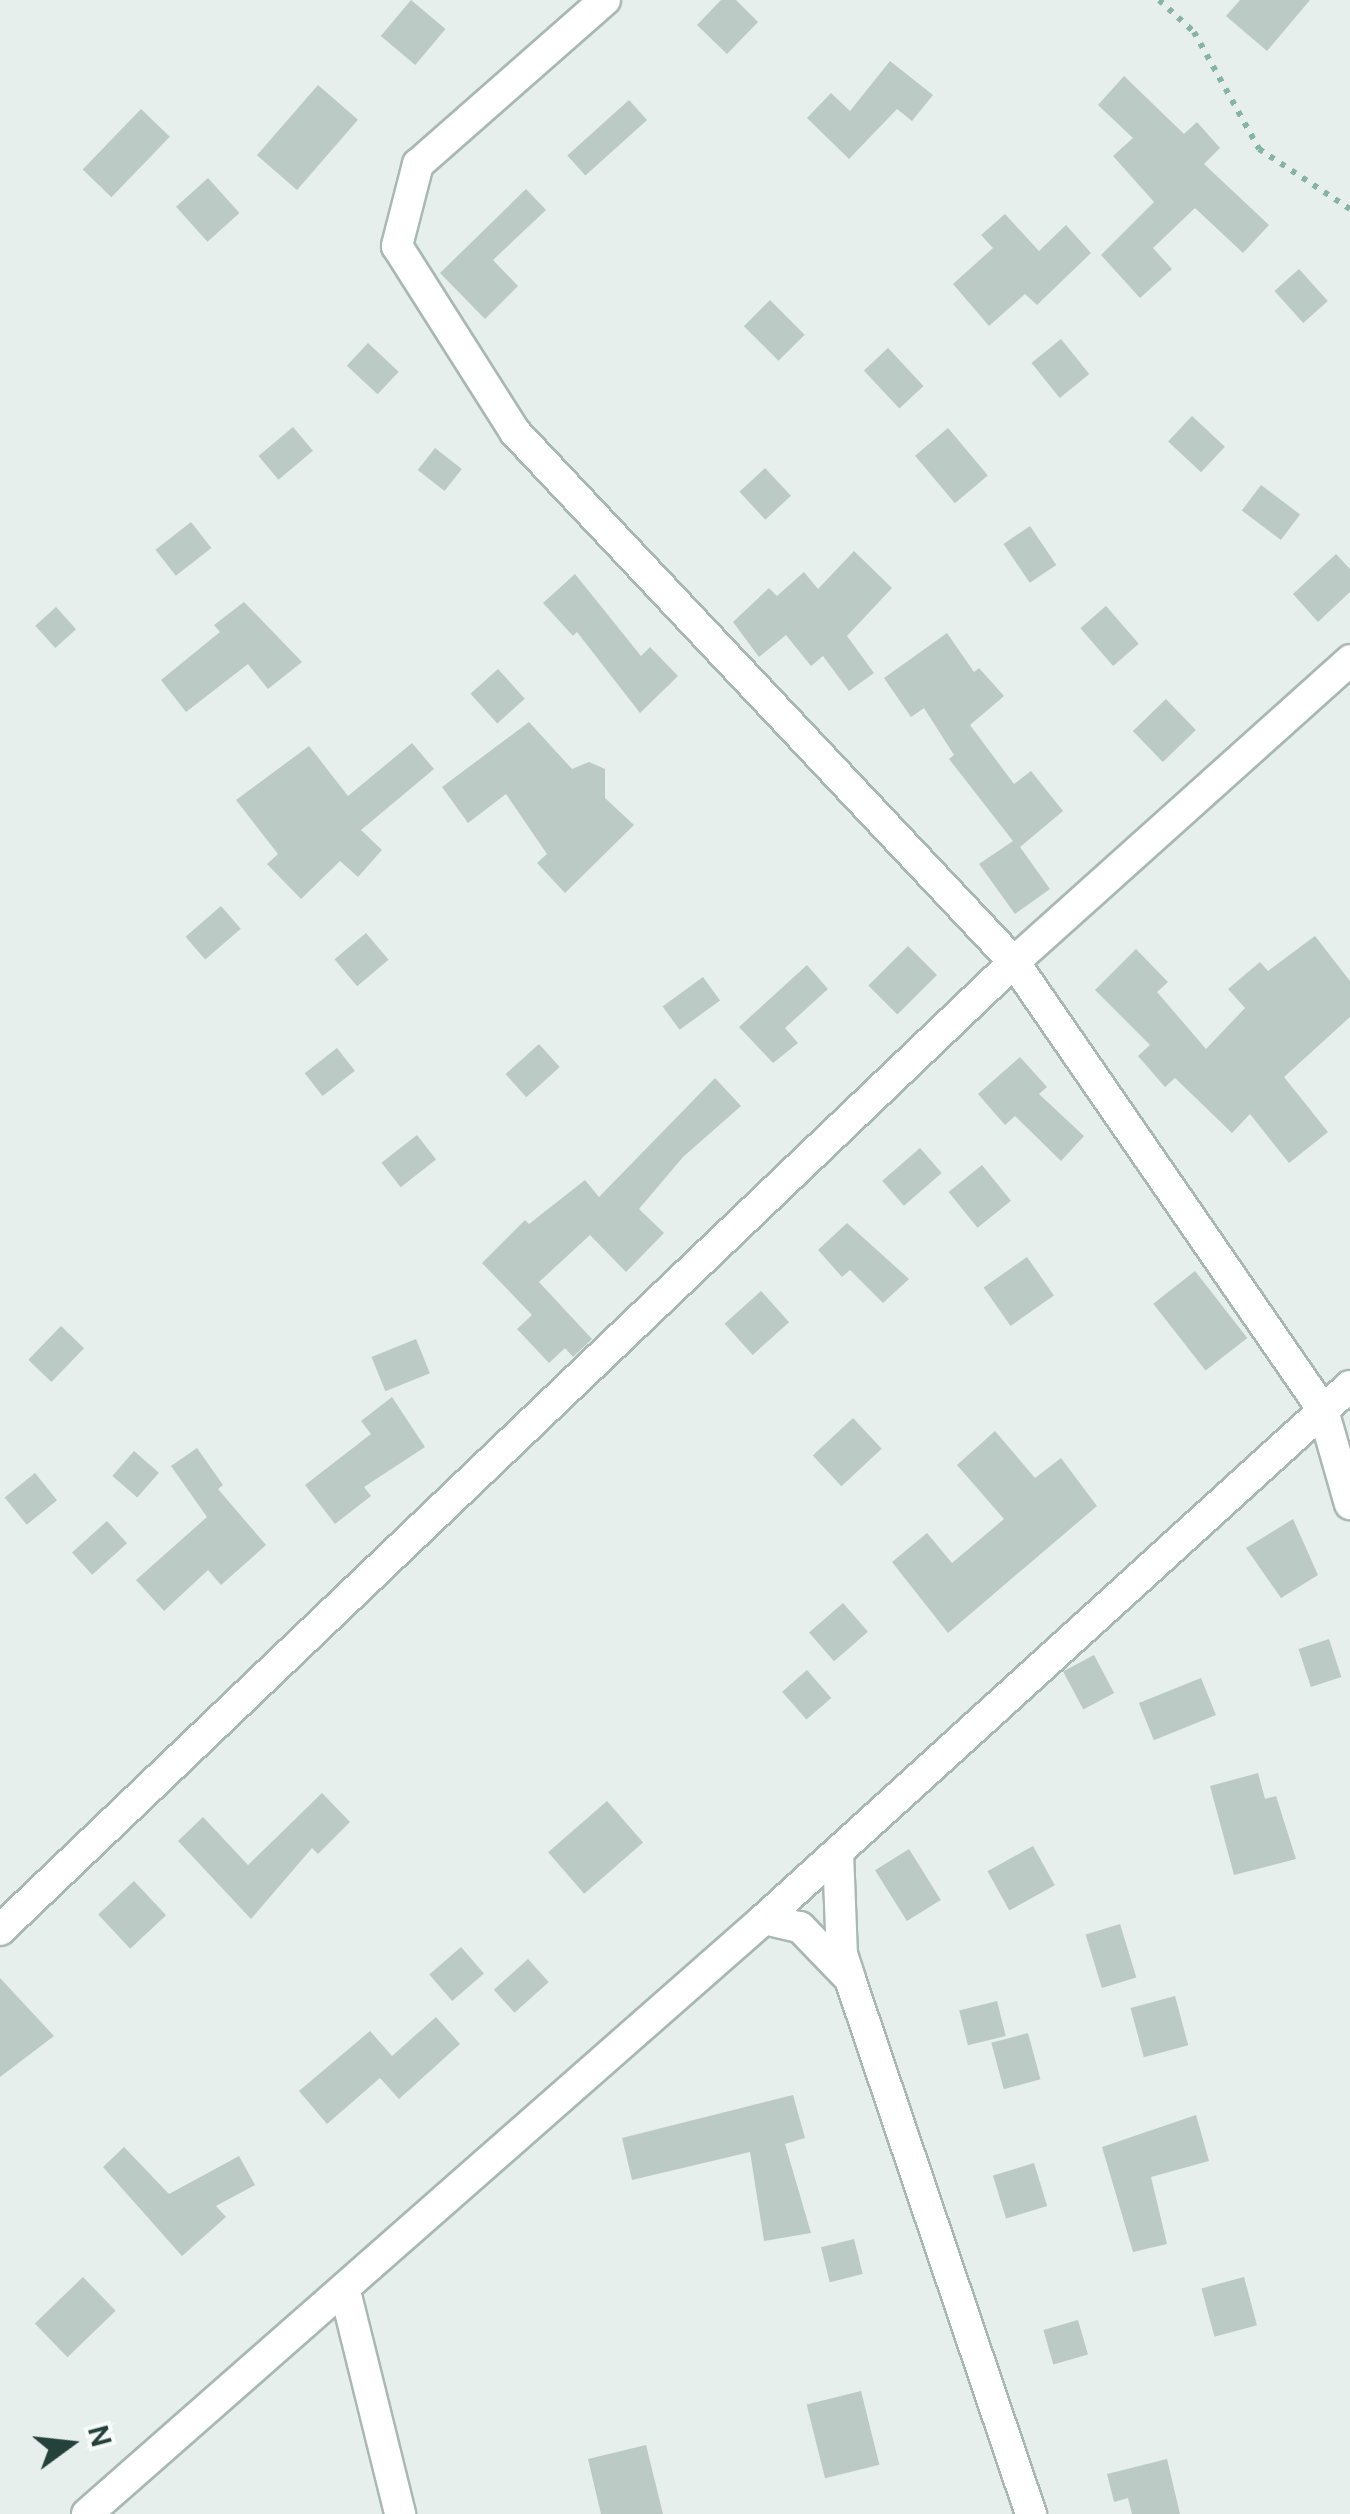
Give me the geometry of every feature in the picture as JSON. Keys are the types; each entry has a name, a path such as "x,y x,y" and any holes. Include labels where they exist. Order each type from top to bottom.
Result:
{"street":[{"path":"605,0 418,164 397,246 515,432 1014,962 1323,1410 1350,1504"},
{"path":"0,1930 1014,962 1350,660"},
{"path":"88,2514 838,1852 1350,1386"},
{"path":"838,1852 842,1954 1031,2514"},
{"path":"764,1918 800,1927 850,1980"},
{"path":"345,2291 400,2514"}],"path":[{"path":"1159,0 1194,32 1259,149 1350,209"}],"building":[{"path":"411,0 445,29 415,65 381,36"},
{"path":"721,0 736,0 758,22 727,54 697,25"},
{"path":"1240,0 1310,0 1267,51 1226,16"},
{"path":"890,61 933,95 912,121 897,109 849,159 807,118 831,93 850,111"},
{"path":"1124,76 1184,134 1197,122 1220,148 1204,164 1269,225 1243,253 1195,208 1153,248 1172,269 1140,298 1101,255 1154,202 1113,156 1133,138 1098,105"},
{"path":"318,85 358,120 297,190 257,155"},
{"path":"629,100 647,120 585,176 567,156"},
{"path":"141,109 170,137 111,197 83,169"},
{"path":"208,178 239,213 207,242 176,207"},
{"path":"526,189 546,210 493,260 518,286 485,319 440,273"},
{"path":"1005,214 1039,251 1066,225 1091,253 1037,305 1025,294 989,326 953,284 993,248 981,235"},
{"path":"1299,269 1328,301 1303,323 1274,291"},
{"path":"770,300 805,335 778,361 744,326"},
{"path":"1061,339 1089,374 1060,398 1031,363"},
{"path":"368,343 399,372 378,394 347,366"},
{"path":"888,348 923,386 899,409 864,371"},
{"path":"1192,416 1225,447 1201,472 1168,442"},
{"path":"293,427 313,451 278,480 259,456"},
{"path":"948,428 988,475 955,503 915,456"},
{"path":"435,448 462,469 445,491 418,470"},
{"path":"765,468 791,496 765,520 739,492"},
{"path":"1261,485 1300,514 1281,540 1242,511"},
{"path":"191,522 211,548 176,576 156,550"},
{"path":"1030,526 1056,565 1030,583 1003,544"},
{"path":"854,551 892,588 847,636 874,673 849,691 823,656 811,666 786,635 759,657 733,622 769,588 777,596 804,572 818,589"},
{"path":"1336,554 1350,569 1350,592 1318,622 1293,594"},
{"path":"575,574 641,656 650,647 678,676 640,713 577,632 573,636 543,603"},
{"path":"244,602 302,662 268,689 248,664 186,712 161,680 220,632 214,625"},
{"path":"1106,606 1139,644 1113,666 1080,628"},
{"path":"56,607 76,629 55,648 35,626"},
{"path":"947,633 974,672 979,668 1004,696 970,725 1014,784 1031,771 1063,811 1020,847 1050,889 1015,914 979,864 1013,841 949,759 954,755 924,708 911,717 884,678"},
{"path":"498,669 525,699 497,723 471,694"},
{"path":"1166,699 1196,730 1163,762 1133,731"},
{"path":"529,722 572,769 589,762 605,769 605,798 634,825 565,893 537,863 547,854 506,794 468,823 442,787"},
{"path":"412,743 434,769 361,830 382,850 358,877 340,861 301,899 267,864 278,854 236,800 309,746 348,796"},
{"path":"221,906 241,929 205,959 186,937"},
{"path":"366,933 388,960 357,986 335,959"},
{"path":"1315,936 1350,981 1350,1017 1284,1077 1328,1132 1289,1163 1250,1114 1232,1133 1175,1078 1165,1087 1138,1056 1150,1045 1095,990 1136,949 1168,982 1157,992 1206,1049 1245,1008 1228,989 1260,962 1268,971"},
{"path":"908,946 937,975 897,1015 868,986"},
{"path":"807,965 828,989 785,1028 798,1043 773,1063 739,1027"},
{"path":"703,977 720,1000 680,1030 663,1006"},
{"path":"539,1044 560,1067 526,1097 506,1074"},
{"path":"337,1048 355,1071 323,1096 305,1073"},
{"path":"1020,1057 1047,1087 1039,1094 1084,1136 1061,1161 1015,1116 1005,1125 978,1094"},
{"path":"715,1078 741,1106 683,1157 639,1209 664,1233 626,1272 590,1235 539,1282 592,1339 573,1357 565,1348 549,1363 517,1329 532,1315 482,1263 525,1220 529,1224 585,1180 599,1197"},
{"path":"417,1135 436,1159 401,1187 382,1163"},
{"path":"920,1148 942,1173 904,1206 882,1181"},
{"path":"982,1165 1011,1201 978,1228 949,1192"},
{"path":"847,1223 909,1279 883,1303 850,1270 842,1277 818,1250"},
{"path":"1027,1257 1054,1296 1011,1326 984,1287"},
{"path":"1195,1271 1247,1338 1206,1371 1153,1304"},
{"path":"761,1291 789,1322 753,1355 725,1324"},
{"path":"61,1326 84,1348 51,1382 28,1360"},
{"path":"416,1339 430,1373 385,1391 371,1357"},
{"path":"392,1397 425,1447 364,1487 371,1496 335,1524 305,1485 371,1434 361,1421"},
{"path":"853,1418 882,1449 841,1486 813,1456"},
{"path":"995,1431 1035,1478 1061,1458 1097,1506 948,1633 892,1562 927,1533 952,1563 1004,1519 957,1465"},
{"path":"197,1448 223,1485 218,1489 266,1545 221,1585 208,1570 164,1611 136,1580 207,1517 171,1466"},
{"path":"134,1451 159,1473 137,1498 112,1476"},
{"path":"35,1473 57,1500 27,1525 5,1498"},
{"path":"1293,1519 1318,1575 1281,1598 1246,1548"},
{"path":"107,1521 127,1543 92,1575 72,1552"},
{"path":"843,1603 868,1632 834,1661 809,1633"},
{"path":"1329,1639 1341,1677 1311,1687 1299,1649"},
{"path":"1094,1655 1114,1693 1083,1709 1063,1671"},
{"path":"807,1670 831,1698 806,1720 782,1692"},
{"path":"1201,1678 1216,1715 1154,1740 1139,1703"},
{"path":"1258,1773 1265,1799 1276,1796 1296,1859 1234,1875 1210,1786"},
{"path":"322,1793 350,1822 318,1854 312,1848 251,1919 178,1841 203,1817 248,1865"},
{"path":"607,1801 643,1843 584,1894 548,1852"},
{"path":"1033,1846 1055,1885 1009,1911 988,1871"},
{"path":"909,1849 941,1900 907,1921 875,1870"},
{"path":"134,1881 166,1915 130,1949 98,1914"},
{"path":"1120,1924 1136,1978 1102,1988 1086,1935"},
{"path":"461,1947 484,1973 452,2001 429,1975"},
{"path":"528,1959 549,1982 515,2013 494,1990"},
{"path":"0,1978 54,2036 0,2077"},
{"path":"1175,1996 1188,2045 1144,2057 1131,2008"},
{"path":"997,2001 1006,2036 968,2045 959,2010"},
{"path":"436,2017 460,2044 399,2099 380,2078 327,2124 299,2091 370,2031 392,2056"},
{"path":"1028,2033 1040,2079 1004,2089 991,2043"},
{"path":"793,2095 805,2138 785,2144 811,2233 764,2241 750,2152 632,2180 622,2138"},
{"path":"1196,2115 1209,2161 1151,2177 1167,2244 1133,2252 1102,2147"},
{"path":"124,2147 169,2194 239,2156 255,2185 216,2206 226,2217 182,2256 103,2167"},
{"path":"1034,2163 1047,2206 1006,2219 993,2176"},
{"path":"854,2239 863,2274 830,2282 821,2247"},
{"path":"83,2277 116,2311 67,2357 35,2324"},
{"path":"1244,2277 1257,2325 1214,2337 1201,2288"},
{"path":"1078,2320 1088,2355 1053,2365 1043,2330"},
{"path":"861,2391 879,2465 825,2478 807,2405"},
{"path":"646,2445 663,2514 601,2514 588,2459"},
{"path":"1167,2459 1180,2514 1132,2514 1128,2498 1114,2502 1107,2474"}]}
